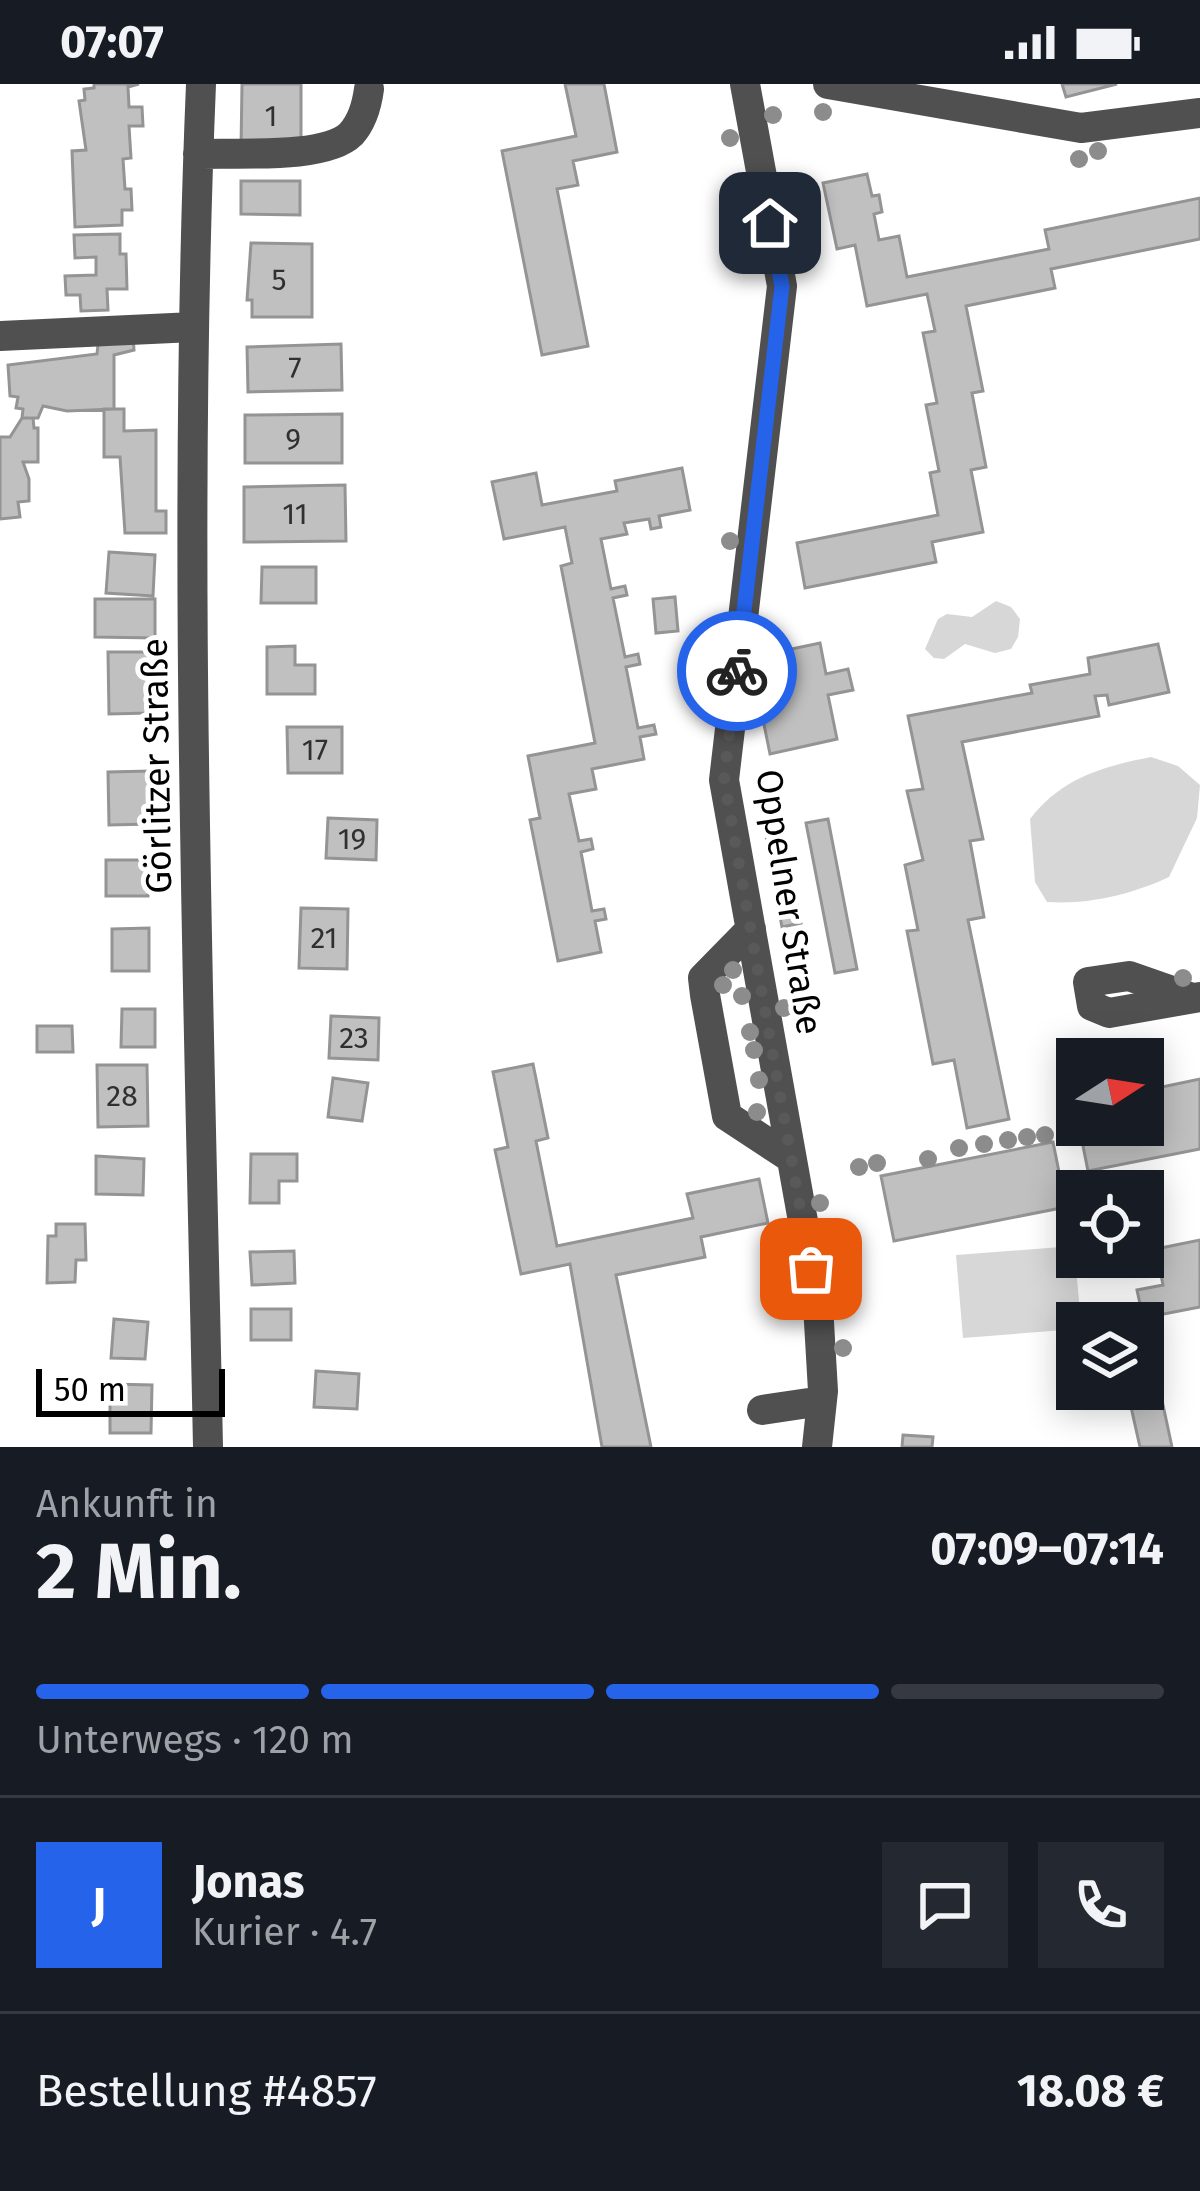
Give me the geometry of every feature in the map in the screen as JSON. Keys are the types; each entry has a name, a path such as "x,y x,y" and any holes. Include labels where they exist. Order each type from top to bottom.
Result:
{"street":[{"name":"Görlitzer Straße","path":"201,84 194,327 195,793 208,1447"},
{"name":"Oppelner Straße","path":"745,84 782,286 724,780 818,1305 822,1401 817,1447"},
{"path":"827,84 1081,128 1200,113"},
{"path":"198,154 309,150 341,141 353,132 369,89"},
{"path":"0,336 194,327"},
{"path":"751,929 703,978 705,994 727,1115 791,1158"},
{"path":"762,1410 822,1401"}],"shaded area":[{"path":"996,601 1011,607 1020,619 1011,649 995,653 965,644 944,659 934,658 925,649 938,619 947,614 972,617"},
{"path":"1151,757 1178,766 1200,785 1197,818 1169,877 1110,897 1047,902 1035,882 1030,819 1055,793 1084,776"},
{"path":"1056,1247 1056,1278 1077,1278 1079,1302 1056,1302 1056,1331 963,1338 956,1255"}],"building":[{"path":"94,84 139,84 128,87 129,107 142,107 143,126 129,126 131,158 123,159 132,210 122,210 122,225 75,227 72,151 86,150 79,101 85,100 84,89"},
{"path":"242,84 301,84 301,149 241,149"},
{"path":"565,84 604,84 617,152 573,161 578,185 557,189 588,346 542,355 502,151 576,136"},
{"path":"1062,84 1117,84 1066,97"},
{"path":"867,174 872,196 879,195 882,212 874,214 879,240 899,236 907,277 1049,249 1045,230 1200,198 1200,239 1051,269 1055,288 966,306 983,391 972,393 986,467 971,470 983,532 932,542 936,562 805,588 797,543 938,515 930,473 939,471 926,405 937,403 923,333 935,331 927,294 867,306 855,245 837,249 823,183"},
{"path":"241,181 300,181 300,215 241,214"},
{"path":"120,234 127,289 107,289 108,310 81,311 80,295 66,295 65,276 96,275 96,257 75,258 74,235"},
{"path":"251,243 312,244 312,317 252,317 252,300 247,300"},
{"path":"99,336 133,336 134,350 114,355 114,409 67,411 43,406 38,418 22,418 23,409 16,408 18,397 10,396 8,365 97,354"},
{"path":"341,344 342,390 248,392 247,347"},
{"path":"104,409 124,409 124,431 156,430 156,511 166,511 166,533 125,533 120,457 104,457"},
{"path":"342,414 342,463 245,463 245,415"},
{"path":"22,418 33,418 38,428 38,462 23,462 29,501 18,502 20,517 0,519 0,437 10,437"},
{"path":"682,468 690,510 659,516 661,527 651,529 649,519 624,523 627,534 601,539 611,589 625,586 627,595 613,598 625,657 638,654 640,664 626,667 638,728 654,725 656,734 640,737 644,759 592,769 596,789 569,794 579,841 591,839 593,849 581,852 592,911 604,909 606,919 595,921 601,952 558,961 530,820 540,818 528,756 595,743 561,566 572,563 565,527 504,539 492,482 536,473 542,505 617,491 615,481"},
{"path":"345,485 346,541 244,542 244,487"},
{"path":"109,552 155,555 153,596 106,593"},
{"path":"262,567 316,567 316,603 261,603"},
{"path":"675,597 678,631 656,633 653,599"},
{"path":"95,599 155,599 155,638 95,637"},
{"path":"820,643 826,674 848,669 853,690 828,695 837,739 770,754 761,710 779,706 768,654"},
{"path":"1158,644 1169,692 1109,705 1107,695 1095,696 1099,716 962,742 983,839 970,841 984,917 968,920 1009,1119 967,1128 954,1060 933,1064 907,931 918,930 905,865 923,860 907,791 923,789 908,716 1032,693 1030,685 1090,674 1088,658"},
{"path":"295,646 295,665 315,665 315,694 267,694 267,647"},
{"path":"108,652 148,652 149,713 109,714"},
{"path":"287,727 342,727 342,773 288,773"},
{"path":"150,771 151,824 109,825 108,772"},
{"path":"328,818 377,820 376,860 326,858"},
{"path":"828,819 857,969 835,973 806,823"},
{"path":"782,827 790,868 773,872 765,831"},
{"path":"106,860 149,860 148,896 106,896"},
{"path":"795,892 801,923 782,927 776,896"},
{"path":"301,908 348,909 347,969 299,968"},
{"path":"149,928 149,971 112,971 112,929"},
{"path":"803,944 812,985 793,989 785,948"},
{"path":"122,1009 155,1009 155,1047 121,1047"},
{"path":"331,1016 379,1018 378,1060 329,1058"},
{"path":"37,1026 72,1026 73,1052 37,1052"},
{"path":"533,1064 548,1138 536,1141 557,1246 693,1218 687,1194 759,1179 768,1223 701,1237 705,1257 616,1275 651,1447 602,1447 570,1264 521,1274 495,1150 508,1147 493,1072"},
{"path":"97,1065 147,1065 148,1126 98,1127"},
{"path":"333,1078 368,1083 362,1121 328,1117"},
{"path":"1200,1079 1200,1149 1088,1170 1083,1146 1164,1146 1164,1087"},
{"path":"1053,1142 1059,1170 1056,1209 894,1241 881,1176"},
{"path":"251,1154 297,1154 297,1181 279,1181 279,1203 250,1203"},
{"path":"96,1156 144,1159 143,1195 96,1194"},
{"path":"56,1224 85,1224 86,1260 76,1260 75,1282 47,1283 48,1236 56,1236"},
{"path":"1200,1240 1200,1307 1164,1314 1164,1302 1140,1302 1137,1290 1163,1285 1164,1247"},
{"path":"294,1251 295,1283 252,1285 250,1252"},
{"path":"251,1309 291,1309 291,1340 251,1340"},
{"path":"114,1319 148,1322 145,1359 111,1358"},
{"path":"316,1371 359,1374 357,1409 314,1407"},
{"path":"110,1384 152,1385 151,1433 110,1433"},
{"path":"1132,1410 1164,1410 1172,1447 1140,1447"},
{"path":"903,1435 933,1437 932,1447 902,1447"}],"way so far":[{"path":"737,671 724,780 811,1269"}],"route":[{"path":"737,671 782,286 770,223"}]}
